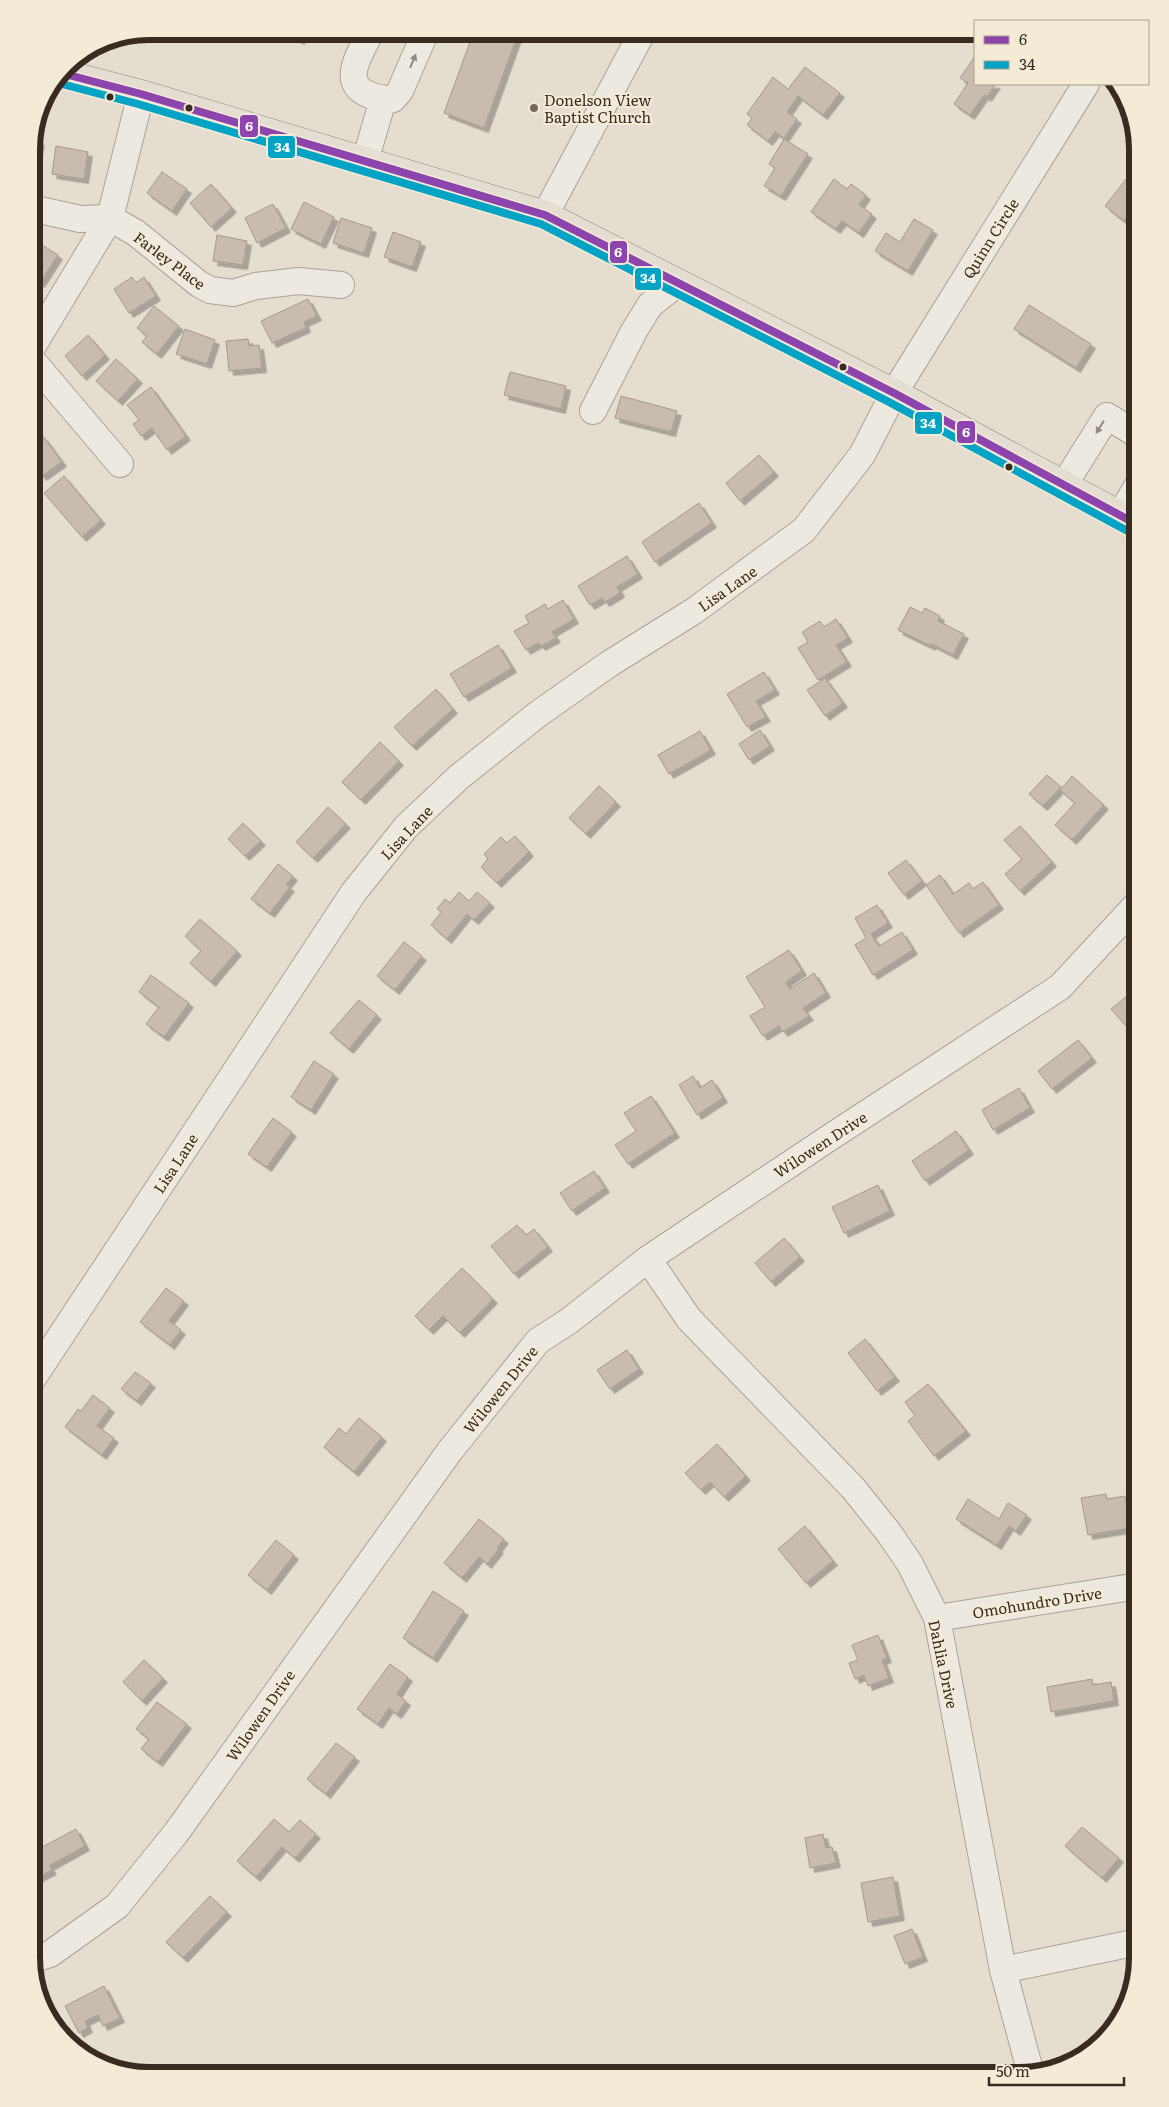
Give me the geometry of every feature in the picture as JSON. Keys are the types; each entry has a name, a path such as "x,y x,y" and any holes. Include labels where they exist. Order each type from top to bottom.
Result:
{"main road":[{"path":"69,75 141,94 545,215 894,393 1129,520"}],"street":[{"path":"367,40 352,73 353,82 360,92 383,100 393,99 400,91 422,40"},
{"path":"545,215 630,40"},
{"name":"Quinn Circle","path":"894,393 1085,85"},
{"path":"40,336 110,218 141,94"},
{"path":"365,161 383,100"},
{"path":"40,210 80,219 110,218"},
{"name":"Farley Place","path":"110,218 136,233 199,284 210,290 233,293 256,286 299,280 340,284"},
{"path":"593,411 634,330 650,305 678,283"},
{"path":"40,369 120,464"},
{"name":"Lisa Lane","path":"40,1367 354,892 406,827 459,777 538,714 609,664 694,611 804,530 862,455 894,393"},
{"path":"1064,485 1107,416 1129,429"},
{"name":"Wilowen Drive","path":"40,1957 50,1954 116,1906 170,1840 449,1452 538,1341 569,1321 648,1259 1060,987 1129,914"},
{"name":"Dahlia Drive","path":"648,1259 689,1319 853,1488 910,1564 937,1618 1003,1970 1029,2066"},
{"name":"Omohundro Drive","path":"937,1618 1129,1587"},
{"path":"1003,1970 1129,1944"}],"building":[{"path":"471,40 516,40 484,128 444,113"},
{"path":"974,57 974,85 995,85 987,97 984,95 970,115 954,104 968,83 960,78"},
{"path":"805,67 840,93 823,115 798,96 787,112 797,119 784,138 775,132 768,141 747,125 752,118 747,114 773,77 788,89"},
{"path":"784,139 808,154 781,196 764,186 775,168 769,164"},
{"path":"56,146 88,152 84,179 52,174"},
{"path":"162,172 187,189 172,211 147,193"},
{"path":"1129,175 1129,215 1124,221 1105,206"},
{"path":"834,179 847,189 851,184 866,195 859,205 872,214 859,233 842,221 836,229 811,212"},
{"path":"211,184 232,208 211,227 190,203"},
{"path":"304,202 334,217 321,244 291,229"},
{"path":"273,204 286,228 257,243 245,218"},
{"path":"341,218 372,228 364,253 333,243"},
{"path":"914,219 933,230 908,271 875,251 886,233 900,242"},
{"path":"393,232 421,242 412,267 384,257"},
{"path":"217,235 247,241 243,265 213,261"},
{"path":"40,244 58,255 40,283"},
{"path":"132,277 136,283 144,277 156,296 129,313 114,289"},
{"path":"308,299 317,316 304,322 306,328 272,343 261,321"},
{"path":"1029,305 1091,344 1076,368 1014,329"},
{"path":"154,306 179,326 157,354 142,342 147,336 137,328"},
{"path":"185,329 215,340 207,364 176,354"},
{"path":"88,335 105,355 82,376 65,356"},
{"path":"248,339 249,346 259,345 262,368 229,371 226,341"},
{"path":"116,359 138,379 118,401 96,381"},
{"path":"510,372 566,386 561,409 504,395"},
{"path":"151,387 186,436 167,450 152,428 141,436 133,424 139,420 127,405"},
{"path":"621,396 677,411 671,432 615,418"},
{"path":"43,436 62,462 42,476 40,473 40,438"},
{"path":"759,455 774,472 740,501 726,483"},
{"path":"64,476 101,520 82,537 44,493"},
{"path":"699,503 712,523 655,562 642,542"},
{"path":"627,556 638,574 617,587 620,593 605,602 602,598 590,605 578,586"},
{"path":"563,600 574,619 552,632 556,638 541,646 538,643 526,650 514,631 529,623 525,616 545,604 548,609"},
{"path":"910,607 922,613 925,608 940,616 938,621 964,634 953,655 898,630"},
{"path":"836,619 848,638 836,645 847,662 818,680 798,648 808,642 802,632 820,621 824,627"},
{"path":"498,645 512,668 464,697 450,674"},
{"path":"764,672 775,690 756,701 766,717 747,727 727,694"},
{"path":"825,678 843,703 825,716 807,690"},
{"path":"436,689 453,709 412,746 394,727"},
{"path":"760,730 770,746 749,760 739,744"},
{"path":"700,731 711,750 669,774 658,755"},
{"path":"380,742 399,761 361,800 342,782"},
{"path":"1047,775 1061,787 1043,806 1029,794"},
{"path":"1072,776 1104,805 1072,840 1055,825 1075,803 1060,790"},
{"path":"599,786 616,802 586,834 569,818"},
{"path":"328,807 346,824 313,858 296,842"},
{"path":"243,823 261,841 245,856 228,839"},
{"path":"1020,826 1052,862 1020,891 1005,874 1022,859 1004,840"},
{"path":"515,836 529,852 497,883 481,867 488,859 484,854 501,837 507,843"},
{"path":"906,860 922,881 904,895 888,873"},
{"path":"278,864 293,876 286,885 290,887 270,913 251,899"},
{"path":"940,875 953,894 969,883 973,889 983,882 999,905 959,933 926,885"},
{"path":"459,892 469,901 477,892 490,903 474,920 467,914 447,939 431,925 441,912 437,909 445,899 450,903"},
{"path":"877,905 888,923 871,934 879,946 902,932 913,950 873,975 855,945 866,938 855,918"},
{"path":"200,919 237,951 211,982 190,963 201,951 185,936"},
{"path":"404,942 422,956 395,990 377,976"},
{"path":"789,950 802,971 786,982 790,989 814,973 826,993 803,1008 809,1016 783,1032 779,1026 763,1036 750,1016 765,1007 746,977"},
{"path":"151,975 189,1003 164,1037 146,1024 159,1007 139,992"},
{"path":"1129,994 1129,1025 1127,1027 1111,1009"},
{"path":"359,1000 377,1015 349,1049 330,1033"},
{"path":"1078,1040 1092,1058 1052,1089 1038,1071"},
{"path":"314,1061 334,1074 311,1110 291,1097"},
{"path":"693,1076 700,1088 712,1080 723,1098 697,1115 679,1085"},
{"path":"1019,1088 1030,1108 993,1130 982,1110"},
{"path":"651,1096 675,1133 628,1164 615,1145 636,1131 624,1113"},
{"path":"273,1118 292,1132 267,1167 248,1154"},
{"path":"956,1131 969,1150 925,1181 912,1161"},
{"path":"594,1171 605,1188 572,1211 560,1193"},
{"path":"878,1185 890,1211 844,1233 832,1207"},
{"path":"517,1225 526,1235 534,1229 548,1247 514,1274 491,1246"},
{"path":"784,1238 800,1257 771,1282 755,1263"},
{"path":"462,1268 493,1299 460,1333 443,1316 429,1330 415,1316"},
{"path":"166,1288 184,1301 169,1321 181,1330 170,1345 140,1322"},
{"path":"865,1339 895,1377 877,1391 848,1353"},
{"path":"627,1350 639,1369 610,1389 597,1370"},
{"path":"135,1372 151,1383 137,1401 121,1389"},
{"path":"928,1384 966,1431 934,1456 908,1421 915,1416 905,1402"},
{"path":"93,1395 110,1408 97,1426 114,1438 102,1455 65,1427 78,1409 81,1411"},
{"path":"359,1418 382,1437 354,1472 324,1447 339,1428 346,1434"},
{"path":"717,1444 746,1476 724,1497 710,1482 701,1490 685,1473"},
{"path":"1106,1494 1107,1499 1125,1496 1129,1528 1088,1535 1081,1498"},
{"path":"968,1499 999,1519 1008,1503 1027,1515 1016,1531 1009,1526 997,1545 956,1519"},
{"path":"479,1519 504,1539 487,1564 479,1557 462,1578 444,1563"},
{"path":"805,1526 833,1561 806,1583 778,1549"},
{"path":"276,1540 294,1555 267,1590 248,1575"},
{"path":"433,1591 464,1611 433,1658 403,1638"},
{"path":"878,1635 887,1658 882,1660 889,1678 868,1686 864,1675 855,1679 849,1663 858,1660 852,1645"},
{"path":"144,1660 163,1678 142,1701 123,1682"},
{"path":"390,1664 408,1677 397,1694 406,1701 397,1714 389,1708 378,1724 357,1709"},
{"path":"1092,1679 1093,1685 1111,1682 1114,1701 1051,1712 1047,1687"},
{"path":"157,1702 187,1724 158,1762 141,1749 149,1739 136,1729"},
{"path":"336,1743 355,1757 326,1794 307,1779"},
{"path":"274,1819 289,1832 300,1820 316,1834 295,1858 282,1847 256,1877 237,1861"},
{"path":"1082,1827 1119,1858 1102,1878 1065,1846"},
{"path":"76,1829 85,1846 49,1866 52,1870 40,1876 40,1848"},
{"path":"823,1834 826,1848 832,1847 836,1863 810,1868 805,1838"},
{"path":"893,1877 900,1916 868,1922 861,1883"},
{"path":"210,1896 227,1912 183,1958 166,1942"},
{"path":"912,1929 923,1957 905,1964 894,1936"},
{"path":"104,1986 120,2018 103,2026 98,2015 85,2021 88,2028 79,2033 65,2006"}],"transit line":[{"name":"6","path":"69,75 141,94 545,215 894,393 1129,520"},
{"name":"34","path":"61,84 138,104 541,224 889,402 1129,532"}],"place":[{"name":"Donelson View Baptist Church","path":"534,108"}]}
